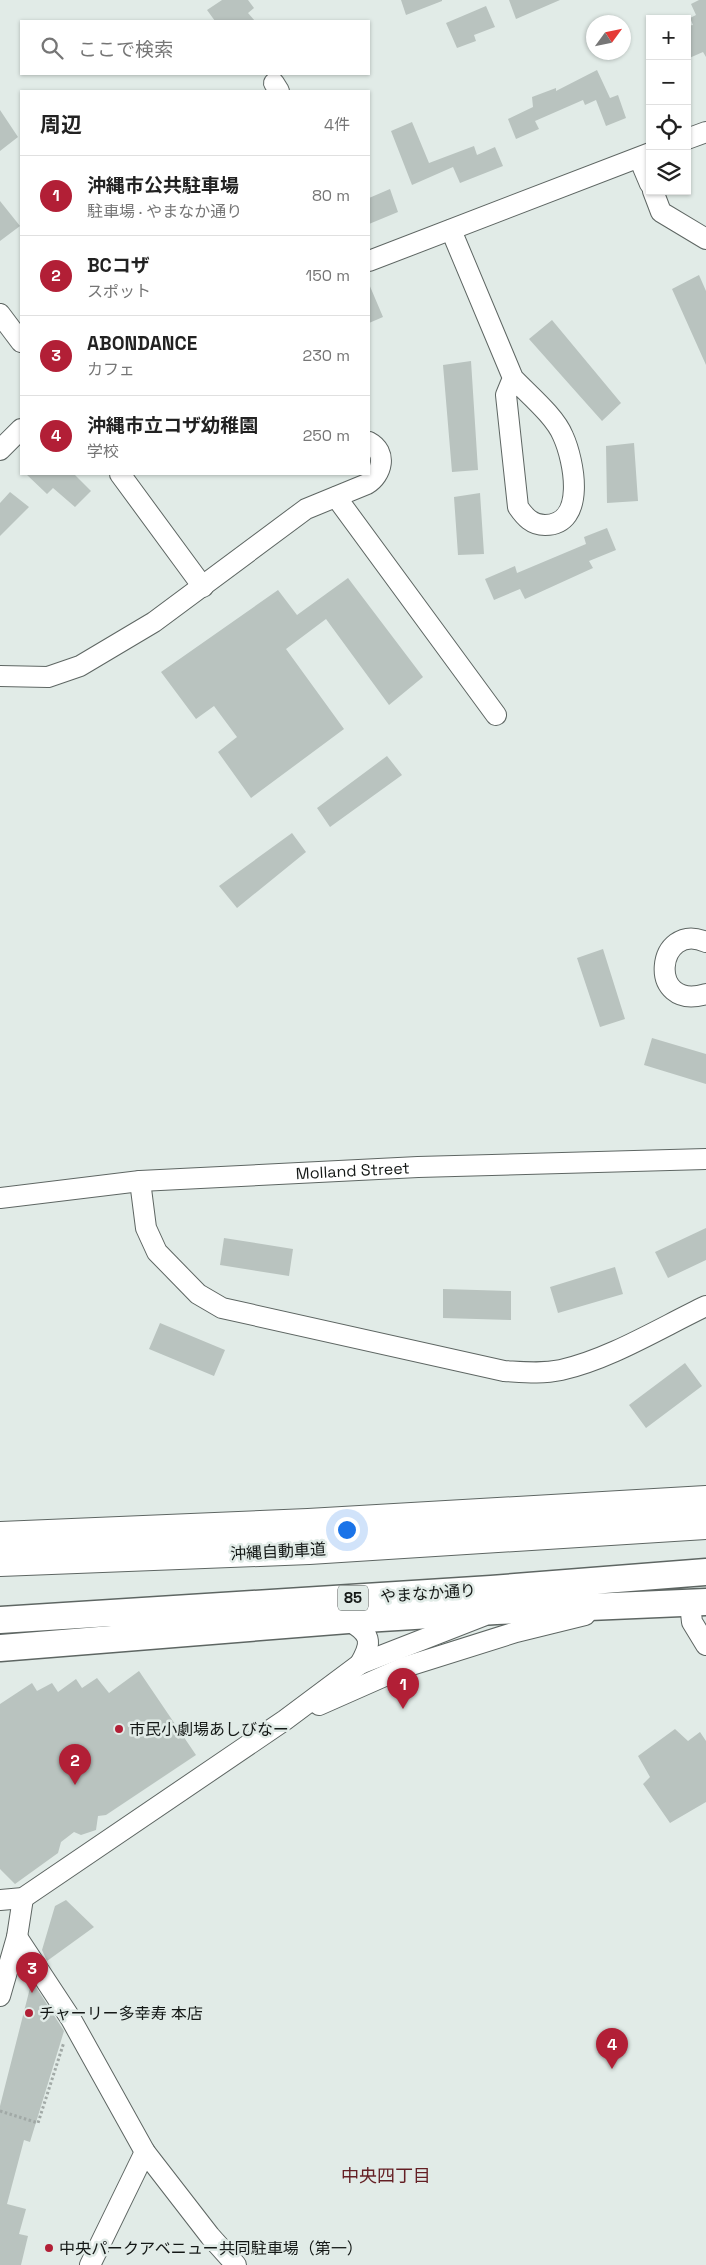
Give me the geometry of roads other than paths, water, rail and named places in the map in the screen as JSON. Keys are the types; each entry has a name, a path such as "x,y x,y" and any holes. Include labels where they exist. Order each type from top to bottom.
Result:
{"highway":[{"name":"沖縄自動車道","path":"0,1536 308,1523 706,1500"},
{"name":"沖縄自動車道","path":"0,1562 328,1548 706,1525"}],"main road":[{"name":"やまなか通り","path":"0,1620 414,1594 706,1572"},
{"name":"やまなか通り","path":"0,1648 348,1620 512,1614 619,1606 698,1603"}],"street":[{"path":"691,138 706,132"},
{"path":"370,261 644,156"},
{"path":"655,195 661,212 706,239"},
{"path":"451,230 513,378 554,421 563,435 571,464 574,492 570,513 562,521 551,525 533,523 524,517 518,507 506,395 513,378"},
{"path":"0,314 20,341"},
{"path":"0,450 20,430"},
{"path":"0,676 48,677 80,666 154,622 306,509 376,479 382,460 378,451 370,443"},
{"path":"121,475 203,587"},
{"path":"336,497 496,715"},
{"path":"706,942 689,938 677,943 668,952 664,964 664,974 669,985 677,993 696,997 706,994"},
{"name":"Molland Street","path":"0,1198 140,1180 418,1167 706,1159"},
{"path":"140,1180 146,1228 157,1252 198,1294 222,1308 262,1319 504,1371 538,1373 561,1370 596,1359 706,1306"},
{"path":"285,1720 405,1667 512,1614 548,1584"},
{"path":"414,1594 446,1599 496,1595 512,1614"},
{"path":"698,1603 692,1622 706,1645"},
{"path":"0,1900 23,1898 285,1720 360,1664 512,1614"},
{"path":"348,1620 364,1630 369,1642 368,1649 360,1664"},
{"path":"0,1996 17,1937 23,1898"},
{"path":"17,1937 71,2019 144,2152 210,2236 236,2265"},
{"path":"90,2265 144,2152"}],"place":[{"name":"沖縄市公共駐車場","path":"403,1709"},
{"name":"市民小劇場あしびなー","path":"119,1729"},
{"name":"BCコザ","path":"75,1785"},
{"name":"ABONDANCE","path":"32,1993"},
{"name":"チャーリー多幸寿 本店","path":"29,2013"},
{"name":"沖縄市立コザ幼稚園","path":"612,2069"},
{"name":"中央パークアベニュー共同駐車場（第一）","path":"49,2248"}],"district":[{"name":"中央四丁目","path":"386,2176"}]}
